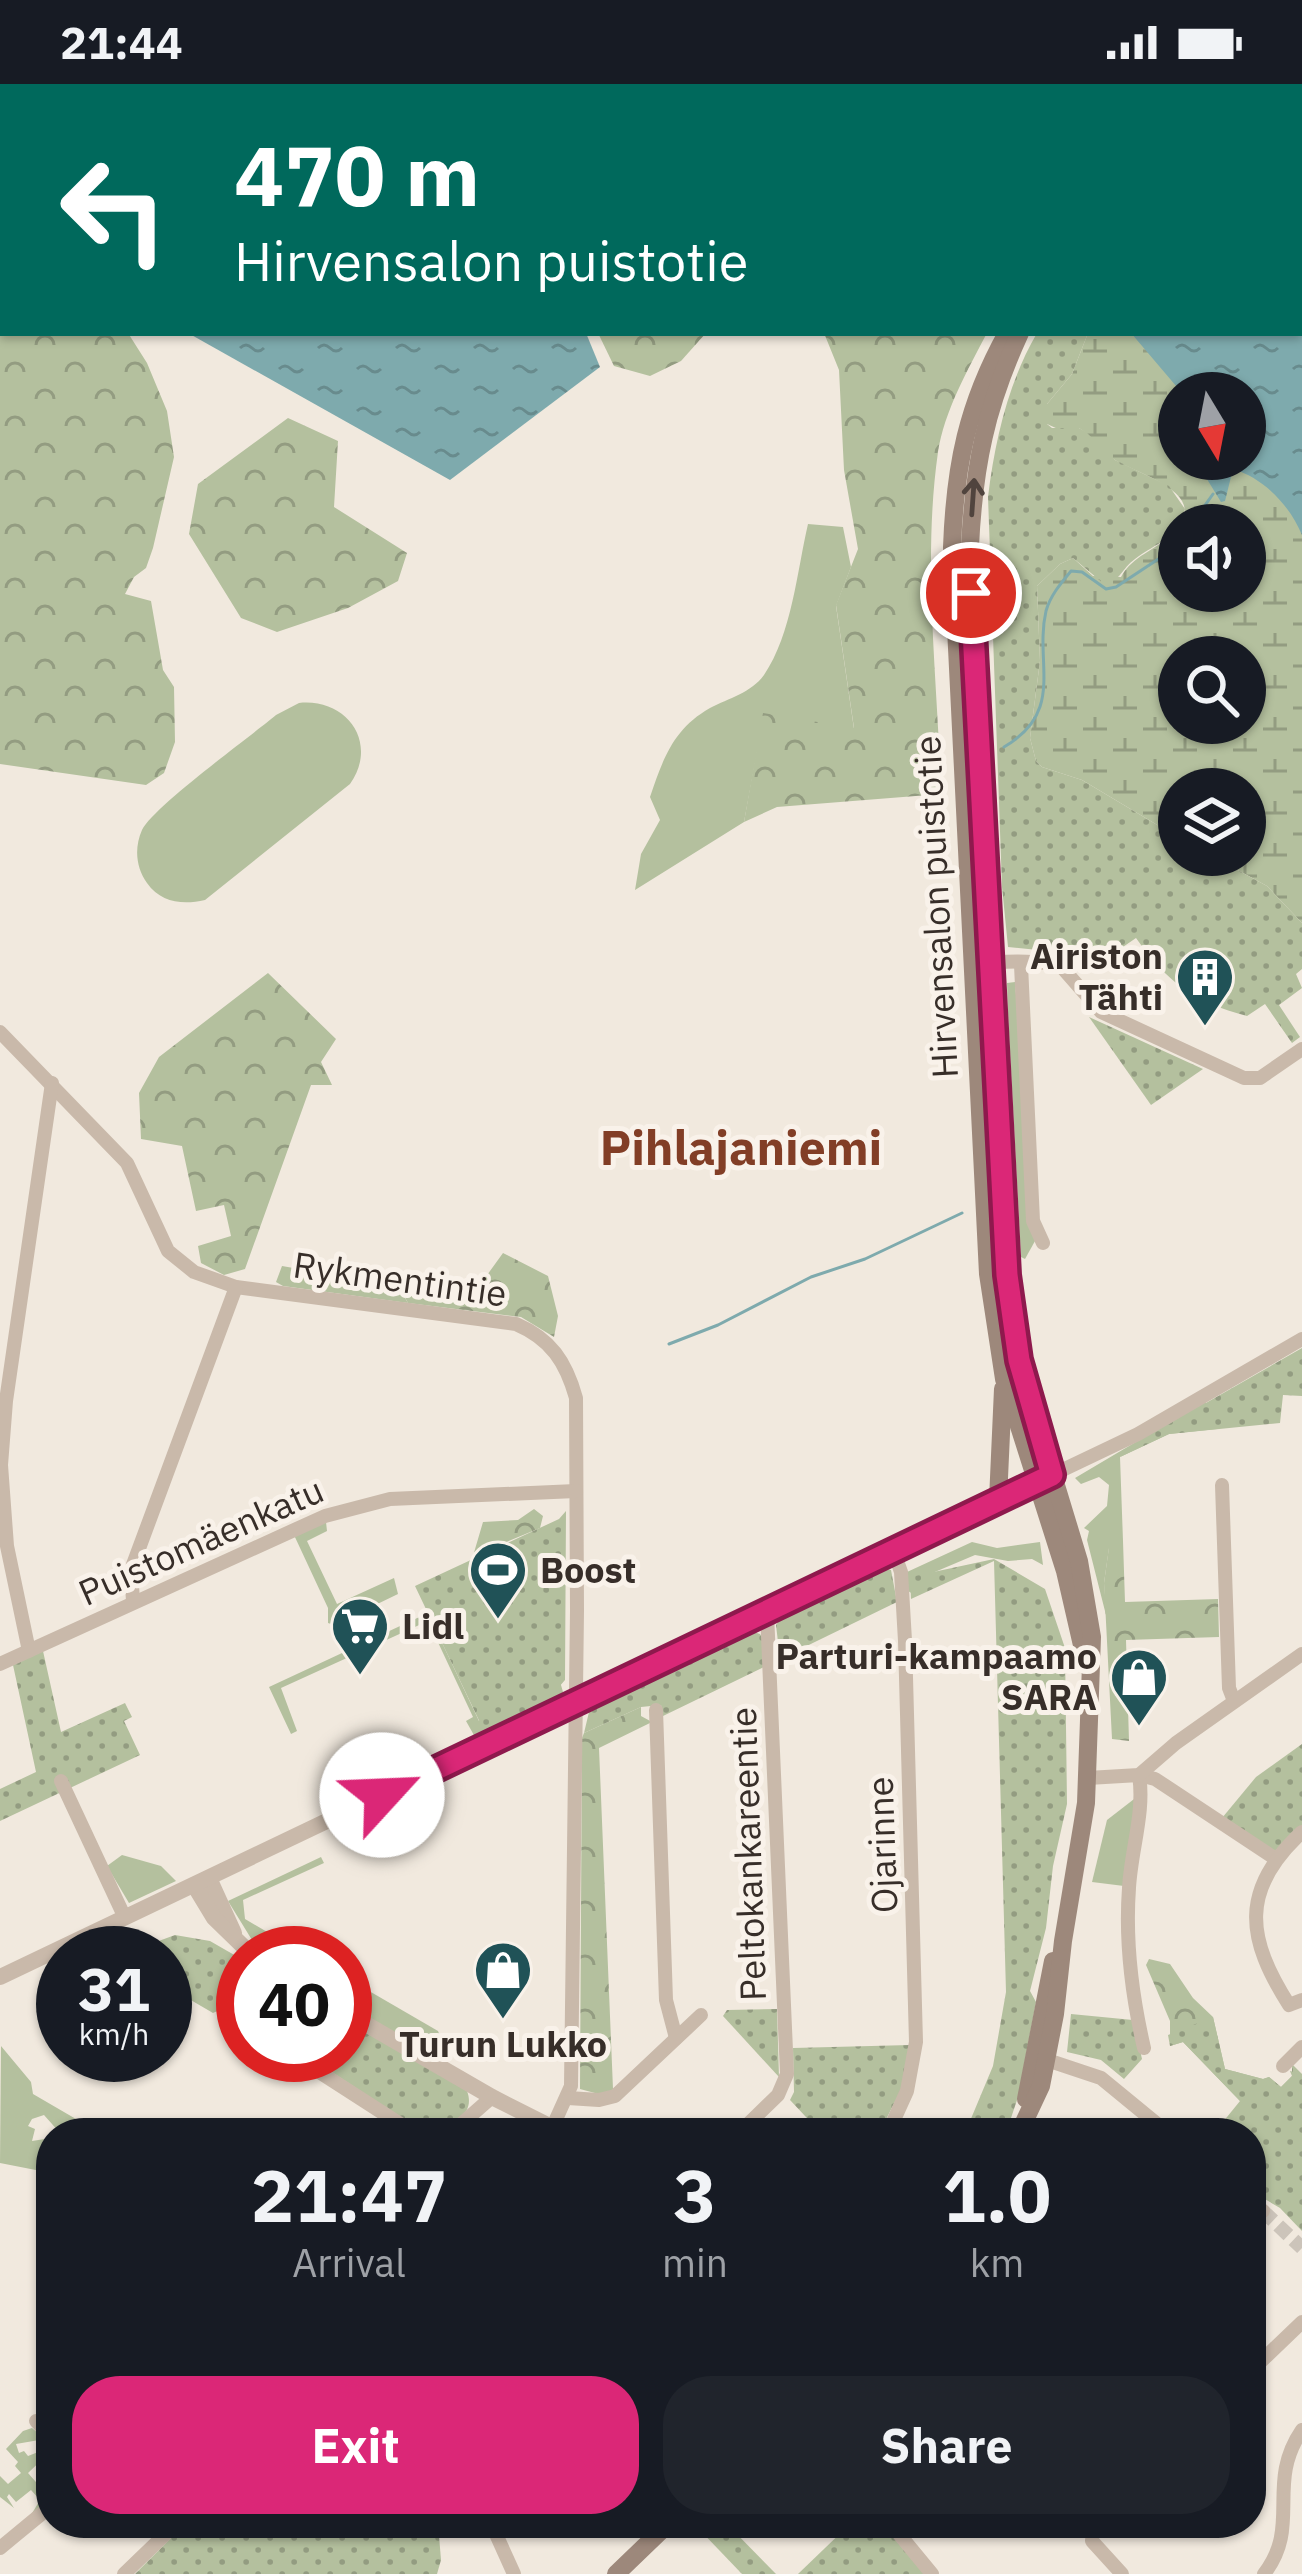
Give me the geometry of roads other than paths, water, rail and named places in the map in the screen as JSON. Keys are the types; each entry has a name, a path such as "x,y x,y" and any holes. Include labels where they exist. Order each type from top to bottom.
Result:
{"main road":[{"name":"Hirvensalon puistotie","path":"1004,336 984,375 957,463 952,547 1012,1315 1045,1479"},
{"name":"Hirvensalon puistotie","path":"1019,336 987,413 976,462 971,593 985,969 988,1274 1004,1379 1045,1479"},
{"path":"998,1500 1004,1379"},
{"path":"1025,2118 1039,2090 1040,2058 1088,1778 1089,1681 1045,1479"},
{"path":"616,2574 653,2538"}],"street":[{"path":"985,969 1011,973 1021,965 1059,964 1100,1012 1244,1078 1260,1078 1302,1049"},
{"path":"1021,965 1033,1220 1043,1243"},
{"name":"Rykmentintie","path":"0,1032 134,1173 156,1232 168,1251 194,1272 236,1287 516,1324 535,1333 563,1362 576,1398 576,1704 568,2098 562,2118"},
{"path":"29,1651 7,1546 1,1465 52,1083"},
{"path":"133,1601 131,1570 236,1287"},
{"path":"0,1977 1138,1434 1302,1339"},
{"path":"1222,1485 1229,1688 1234,1701"},
{"name":"Puistomäenkatu","path":"0,1664 285,1532 361,1505 392,1498 576,1491"},
{"name":"Ojarinne","path":"894,1552 901,1572 905,1641 916,2042 908,2091 895,2118"},
{"name":"Peltokankareentie","path":"754,2118 781,2092 787,2074 767,1612"},
{"path":"1144,2048 1132,1987 1127,1921 1142,1798 1139,1774 1302,1654"},
{"path":"656,1710 666,2000 676,2038"},
{"path":"1088,1778 1139,1774 1155,1779 1276,1858"},
{"path":"62,1781 125,1918"},
{"path":"1296,2003 1263,1961 1256,1931 1260,1892 1276,1858 1302,1832"},
{"path":"202,1882 214,1918 222,1926"},
{"path":"568,2098 615,2096 701,2015"},
{"path":"372,2028 533,2118"},
{"path":"1283,2066 1302,2047"},
{"path":"1040,2058 1101,2078 1150,2118"},
{"path":"334,2082 391,2118"},
{"path":"469,2118 492,2098"},
{"path":"1266,2357 1302,2322"},
{"path":"1264,2574 1278,2556 1285,2535 1283,2472 1302,2430"},
{"path":"0,2548 36,2518"},
{"path":"124,2574 161,2538"},
{"path":"498,2538 514,2574"},
{"path":"902,2538 932,2574"},
{"path":"1092,2538 1122,2574"}],"water":[{"path":"193,336 587,336 600,367 450,480"},
{"path":"1134,336 1302,336 1302,535 1282,503 1256,480 1266,480 1266,372 1164,372"},
{"path":"1208,480 1230,480 1221,502"}],"waterway":[{"path":"1206,504 1213,494"},
{"path":"1004,747 1035,718 1044,685 1046,611 1071,571 1082,572 1106,589 1158,559"},
{"path":"669,1344 962,1213"}],"tunnel":[{"path":"1266,2214 1302,2248"}],"place":[{"name":"Airiston Tähti","path":"1205,1028"},
{"name":"Boost","path":"498,1621"},
{"name":"Lidl","path":"360,1677"},
{"name":"Parturi-kampaamo SARA","path":"1139,1728"},
{"name":"Turun Lukko","path":"503,2021"}],"district":[{"name":"Pihlajaniemi","path":"741,1148"}]}
